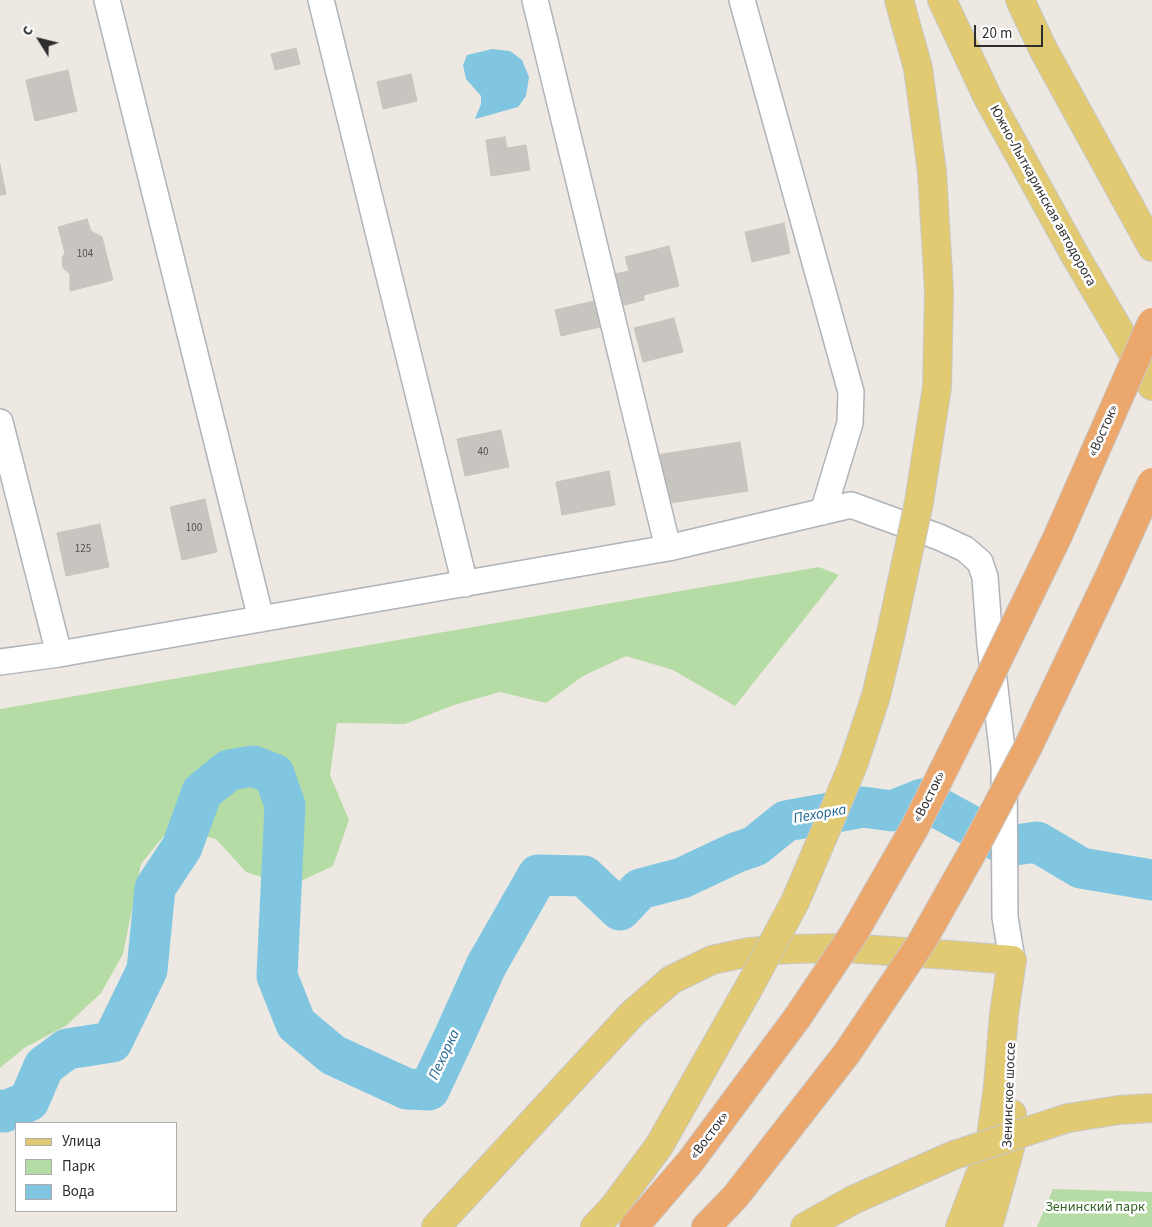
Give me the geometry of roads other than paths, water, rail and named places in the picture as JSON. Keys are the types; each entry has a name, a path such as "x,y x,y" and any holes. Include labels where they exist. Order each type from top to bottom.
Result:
{"highway":[{"name":"«Восток»","path":"634,1227 690,1162 797,1018 854,933 915,827 1057,538 1152,322"},
{"path":"706,1227 735,1197 847,1053 921,943 972,853 1026,749 1110,575 1152,482"}],"main road":[{"path":"594,1227 613,1208 659,1146 795,902 853,765 876,696 919,502 937,387 939,291 932,172 920,77 899,0"},
{"name":"Южно-Лыткаринская автодорога","path":"942,0 988,98 1076,256 1152,386"},
{"path":"1020,0 1043,49 1152,247"},
{"path":"436,1227 632,1014 671,980 712,960 749,952 845,948 1012,960 989,1150 960,1227"},
{"name":"Зенинское шоссе","path":"988,1227 1010,1148 1012,1118 1012,960"},
{"path":"805,1227 853,1200 954,1155 1068,1118 1119,1110 1152,1108"}],"street":[{"path":"107,0 261,619"},
{"path":"321,0 465,584"},
{"path":"535,0 668,548"},
{"path":"742,0 851,392 850,423 823,512"},
{"path":"0,422 59,654"},
{"path":"0,662 59,654 668,548 851,505 939,537 964,549 980,562 985,577 990,645 1004,766 1005,917 1012,960"}],"water":[{"path":"492,49 510,51 522,60 529,77 526,96 518,107 475,119 481,104 481,96 466,79 463,65 467,55"}],"waterway":[{"name":"Пехорка","path":"0,1110 4,1112 29,1101 44,1066 67,1049 112,1042 147,970 155,888 182,847 202,792 229,770 253,766 274,774 285,805 277,976 296,1024 333,1055 407,1089 429,1090 486,966 538,875 584,876 620,910 640,889 682,878 735,853 755,846 786,821 863,807 892,811 922,799 1008,846 1037,842 1081,868 1152,880"}],"park label":[{"name":"Зенинский парк","path":"1095,1208"}]}
